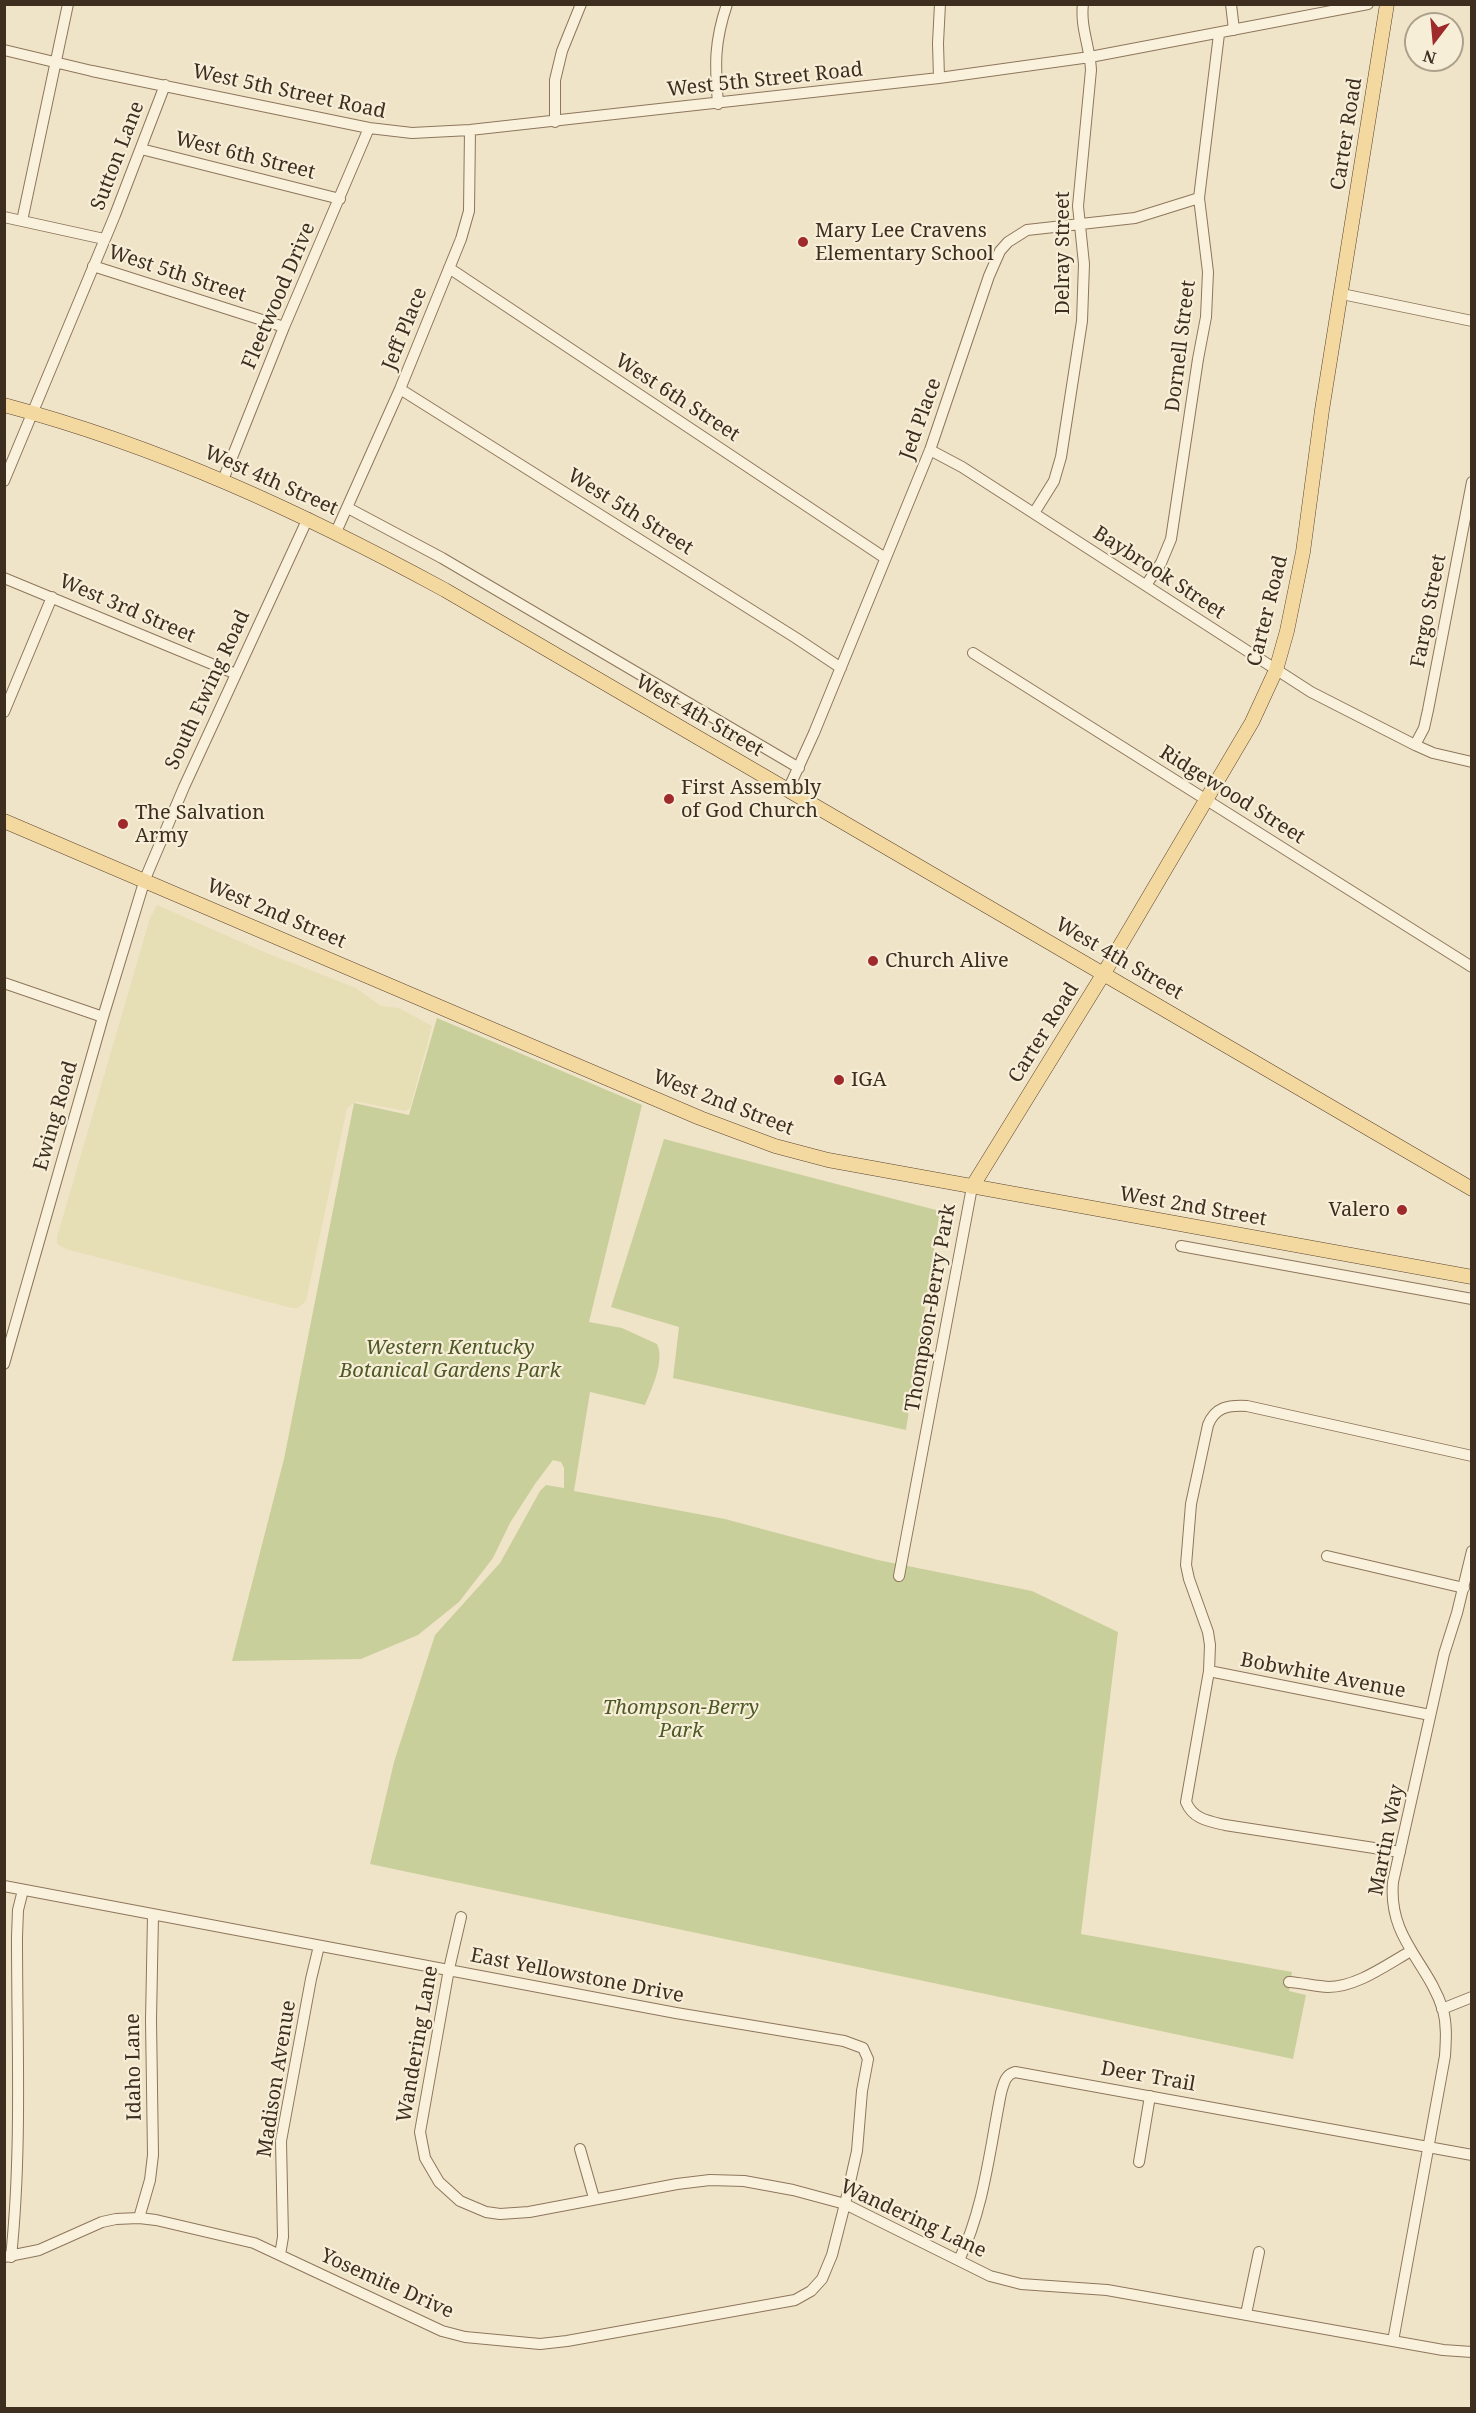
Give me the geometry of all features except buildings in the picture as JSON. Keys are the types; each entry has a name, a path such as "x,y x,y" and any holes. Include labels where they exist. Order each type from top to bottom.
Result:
{"main road":[{"name":"Carter Road","path":"972,1187 1104,973 1252,722 1276,669 1287,631 1303,552 1322,410 1387,4"},
{"name":"West 4th Street","path":"4,405 135,445 223,480 308,518 445,590 1472,1189"},
{"name":"West 2nd Street","path":"4,821 750,1138 828,1160 1472,1277"}],"street":[{"path":"22,221 68,4"},
{"path":"555,122 555,80 562,51 580,4"},
{"path":"718,104 714,59 719,29 727,4"},
{"path":"939,78 940,4"},
{"name":"Delray Street","path":"1034,513 1054,481 1067,425 1085,292 1078,206 1090,57 1084,35 1083,4"},
{"path":"1231,4 1234,30"},
{"name":"West 5th Street Road","path":"165,85 369,128 412,133 470,130 939,78 1090,57 1368,4"},
{"name":"Dornell Street","path":"1146,585 1161,563 1171,539 1206,317 1208,272 1199,198 1219,34"},
{"path":"4,50 165,85"},
{"name":"Sutton Lane","path":"93,266 165,85"},
{"name":"Fleetwood Drive","path":"223,480 284,327 369,128"},
{"name":"Jeff Place","path":"336,532 400,389 461,239 469,211 470,130"},
{"name":"West 6th Street","path":"141,149 340,199"},
{"name":"Jed Place","path":"788,790 800,768 930,450 989,276 1000,251 1008,242 1028,230 1135,218 1199,198"},
{"name":"West 5th Street","path":"4,217 104,239"},
{"path":"4,481 93,266"},
{"name":"West 5th Street","path":"93,266 284,327"},
{"name":"West 6th Street","path":"449,268 885,558"},
{"path":"1342,294 1472,321"},
{"name":"West 5th Street","path":"400,389 841,668"},
{"name":"Baybrook Street","path":"930,450 962,467 1311,693 1433,753 1472,762"},
{"name":"Fargo Street","path":"1415,745 1424,728 1428,710 1472,482"},
{"name":"West 4th Street","path":"348,508 442,558 800,768"},
{"name":"South Ewing Road","path":"145,879 308,518"},
{"name":"West 3rd Street","path":"4,578 236,674"},
{"path":"4,712 52,597"},
{"name":"Ridgewood Street","path":"973,653 1472,967"},
{"name":"Ewing Road","path":"4,1364 103,1017 145,879"},
{"path":"4,983 103,1017"},
{"name":"Thompson-Berry Park","path":"899,1576 972,1187"},
{"path":"1222,1253 1228,1233"},
{"name":"West 2nd Street","path":"1181,1246 1472,1299"},
{"path":"4,1319 16,1322"},
{"path":"1400,1852 1225,1825 1192,1813 1186,1802 1209,1671 1210,1645 1208,1632 1189,1579 1186,1551 1191,1504 1211,1417 1226,1406 1247,1406 1472,1455"},
{"name":"Martin Way","path":"1393,2341 1445,2056 1446,2027 1443,2009 1434,1989 1396,1923 1393,1909 1393,1882 1444,1654 1464,1588 1472,1551"},
{"path":"1327,1556 1464,1588"},
{"name":"Bobwhite Avenue","path":"1209,1671 1430,1715"},
{"name":"East Yellowstone Drive","path":"4,1886 676,2013 844,2041 860,2047"},
{"path":"8,2257 16,2203 18,2162 17,1937 18,1910 23,1890"},
{"name":"Idaho Lane","path":"139,2218 150,2180 153,2155 151,2020 153,1915"},
{"name":"Wandering Lane","path":"461,1917 421,2118 422,2145 431,2171 444,2188 460,2202 486,2212 500,2214 529,2212 677,2184 727,2180 793,2190 846,2204 990,2276 1021,2284 1098,2288 1443,2350 1472,2352"},
{"name":"Madison Avenue","path":"280,2255 283,2237 281,2141 311,1979 320,1946"},
{"path":"1289,1982 1327,1987 1347,1984 1411,1951"},
{"path":"1443,2009 1472,1997"},
{"name":"Yosemite Drive","path":"8,2257 39,2250 102,2222 139,2218 240,2238 441,2331 465,2337 540,2344 567,2342 795,2300 811,2292 822,2279 832,2255 846,2204 857,2151 862,2091 868,2059 866,2052 860,2047"},
{"name":"Deer Trail","path":"958,2260 968,2241 977,2214 1000,2093 1009,2074 1021,2073 1472,2156"},
{"path":"1139,2162 1150,2096"},
{"path":"580,2149 594,2198"},
{"path":"1246,2314 1259,2252"}],"shaded area":[{"path":"157,905 264,952 356,988 381,1006 399,1008 432,1026 410,1108 405,1111 355,1102 347,1108 306,1301 298,1308 66,1249 57,1244 57,1237 150,918"}],"green space":[{"name":"Thompson-Berry Park","path":"437,1018 642,1105 589,1322 622,1328 657,1344 659,1366 645,1405 590,1392 574,1491 725,1519 878,1560 1032,1591 1118,1632 1081,1934 1292,1972 1289,1991 1306,1995 1293,2059 370,1864 394,1762 435,1635 500,1563 540,1491 546,1485 564,1488 564,1468 561,1462 553,1460 510,1523 493,1558 459,1602 418,1635 361,1659 232,1661 284,1459 354,1103 409,1115"},
{"path":"664,1139 940,1211 906,1430 673,1378 679,1327 611,1307"}],"place":[{"name":"Mary Lee Cravens Elementary School","path":"803,242"},
{"name":"First Assembly of God Church","path":"669,799"},
{"name":"The Salvation Army","path":"123,824"},
{"name":"Church Alive","path":"873,961"},
{"name":"IGA","path":"839,1080"},
{"name":"Valero","path":"1402,1210"}],"park label":[{"name":"Western Kentucky Botanical Gardens Park","path":"450,1360"}]}
